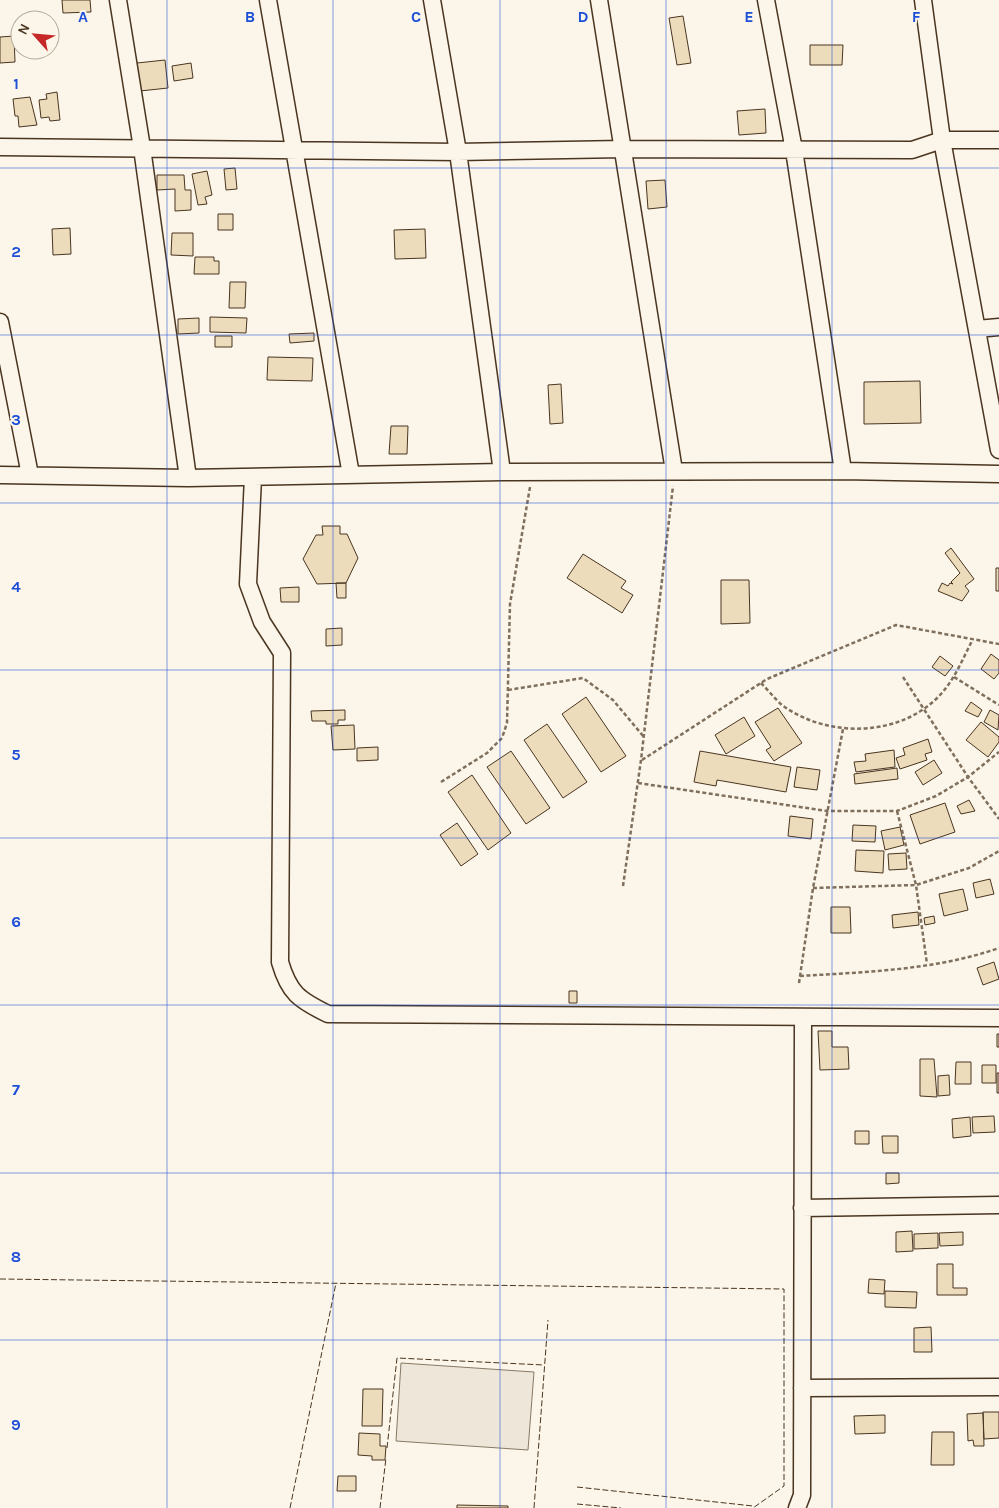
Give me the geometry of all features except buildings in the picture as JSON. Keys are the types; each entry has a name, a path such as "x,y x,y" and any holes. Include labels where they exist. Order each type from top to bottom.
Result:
{"street":[{"path":"118,0 142,148 188,478"},
{"path":"268,0 351,475"},
{"path":"432,0 458,152 502,472"},
{"path":"598,0 674,472"},
{"path":"766,0 794,150 843,471"},
{"path":"922,0 942,140 999,450"},
{"path":"0,147 458,152 623,149 912,150 942,140 999,140"},
{"path":"0,322 30,475"},
{"path":"977,329 999,327"},
{"path":"0,474 188,478 502,472 843,471 999,474"},
{"path":"253,477 248,584 262,622 282,653 280,962 286,984 306,1003 328,1014 999,1018"},
{"path":"797,1508 802,1495 803,1018"},
{"path":"802,1208 999,1205"},
{"path":"802,1388 999,1387"}],"path":[{"path":"441,782 487,753 502,738 507,723 510,604 532,472"},
{"path":"624,886 644,737 674,472"},
{"path":"641,760 761,683 896,625 999,644"},
{"path":"761,683 782,705 808,719 843,729 894,724 924,710 940,694 954,676 973,639"},
{"path":"954,676 999,705"},
{"path":"903,677 968,777 999,819"},
{"path":"508,690 583,678 613,700 644,737"},
{"path":"799,983 813,888 843,729"},
{"path":"638,783 828,811 897,811 936,796 968,777 999,752"},
{"path":"897,811 916,885 927,964"},
{"path":"813,888 916,885 969,868 999,851"},
{"path":"800,976 874,972 927,964 999,948"}],"shaded area":[{"path":"401,1363 534,1372 528,1450 396,1441"}],"fence":[{"path":"0,1279 784,1289 784,1486 753,1508"},
{"path":"290,1508 336,1283"},
{"path":"534,1508 548,1320"},
{"path":"387,1448 397,1358 544,1365"},
{"path":"380,1508 386,1458"},
{"path":"577,1487 753,1506"},
{"path":"577,1504 621,1508"}]}
